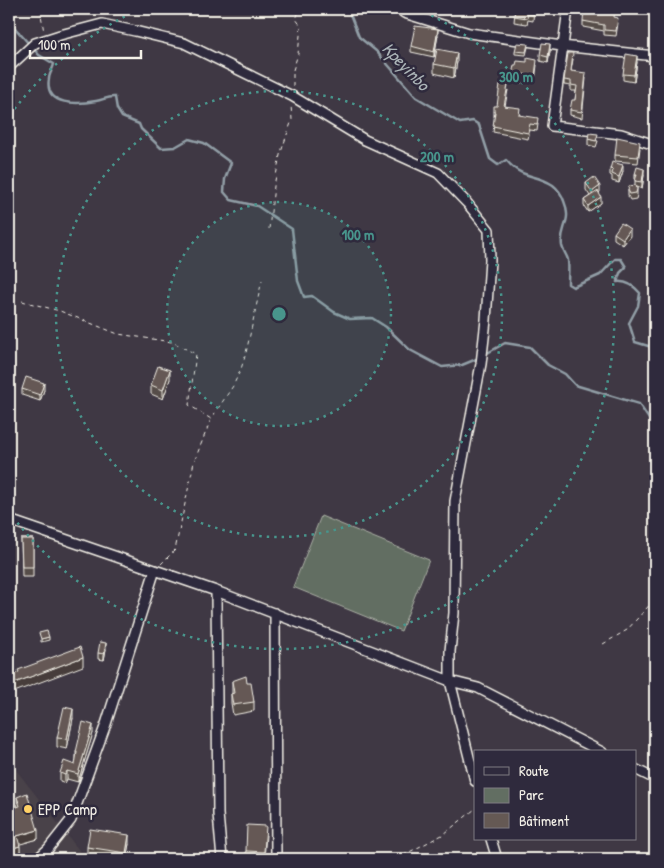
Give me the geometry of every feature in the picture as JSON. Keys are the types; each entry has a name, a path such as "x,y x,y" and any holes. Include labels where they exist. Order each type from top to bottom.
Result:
{"street":[{"path":"403,9 404,13 469,33 655,56"},
{"path":"568,9 552,126 621,134 655,145"},
{"path":"9,67 36,43 102,24 184,43 292,96 365,140 438,173 467,203 489,230 490,260 481,364 455,501 456,576 450,651 450,680 474,776"},
{"path":"9,520 216,591 450,680 478,688 598,750"},
{"path":"37,859 48,849 71,820 79,801 106,724 155,570"},
{"path":"216,591 218,814 222,859"},
{"path":"275,613 276,859"},
{"path":"636,770 655,779"},
{"path":"491,840 496,859"}],"path":[{"path":"40,9 46,40"},
{"path":"269,229 280,155 292,120 293,70 298,54 300,26 296,19 300,9"},
{"path":"155,570 175,550 194,462 211,419 233,386 241,369 262,280"},
{"path":"22,301 60,311 118,334 172,342 196,354 189,405 211,419"},
{"path":"603,644 626,630 655,599"},
{"path":"396,859 444,834 474,810"}],"shaded area":[{"name":"EPP Camp","path":"9,761 85,858 84,859 9,859"}],"green space":[{"path":"321,516 429,560 401,631 293,587"}],"building":[{"path":"515,9 534,9 533,15 528,14 527,18 514,16"},
{"path":"584,9 615,9 614,17 618,18 616,31 604,30 604,25 583,21"},
{"path":"415,26 438,29 434,52 411,46"},
{"path":"517,43 528,44 526,52 515,51"},
{"path":"542,43 550,44 548,57 540,55"},
{"path":"437,49 457,53 454,68 434,64"},
{"path":"568,53 573,53 571,71 586,73 582,112 570,110 572,100 575,100 577,86 571,85 571,81 564,80"},
{"path":"626,54 637,56 634,75 623,74"},
{"path":"527,58 537,60 535,76 522,74 522,77 512,76 514,65 516,65 517,61 527,62"},
{"path":"500,84 508,85 504,106 520,108 519,115 538,118 537,125 530,124 528,133 493,126 494,106 497,106"},
{"path":"589,133 598,134 596,141 588,139"},
{"path":"617,137 640,142 638,157 615,155"},
{"path":"612,162 623,165 619,177 612,174 613,170 610,169"},
{"path":"637,167 644,169 642,182 635,181"},
{"path":"594,177 600,186 592,192 586,183"},
{"path":"636,185 636,193 630,194 629,186"},
{"path":"598,191 601,197 588,206 584,200"},
{"path":"621,223 630,229 623,239 614,233"},
{"path":"9,284 14,285 10,304 9,303"},
{"path":"158,366 170,370 163,390 151,385"},
{"path":"26,377 44,383 40,395 22,389"},
{"path":"21,539 33,539 33,567 22,567"},
{"path":"47,631 49,637 41,639 39,633"},
{"path":"100,642 106,643 104,654 98,653"},
{"path":"80,647 83,657 9,685 9,676 19,672 18,670"},
{"path":"246,676 247,683 251,683 254,702 233,705 231,694 234,693 232,681"},
{"path":"64,707 73,709 67,739 57,738"},
{"path":"83,722 93,725 78,774 67,771 65,775 60,773 64,761 75,765"},
{"path":"27,793 38,830 17,836 20,846 9,849 9,809 20,806 17,797"},
{"path":"247,825 266,826 264,852 246,851"},
{"path":"90,829 129,835 126,853 87,847"}],"waterway":[{"name":"Kpeyinbo","path":"348,9 359,37 376,51 416,97 460,123 473,121 479,125 490,159 498,165 506,160 523,174 546,181 558,190 564,201 567,214 562,240 568,260 568,284 573,287 600,275 615,259 621,259 626,267 620,273 617,282 630,284 640,293 638,306 629,323 635,342 655,348"},
{"path":"9,21 29,44"},
{"path":"33,48 39,55 54,64 49,77 49,88 52,95 57,99 64,102 81,103 115,97 117,109 122,117 139,124 141,129 161,148 175,147 189,139 204,143 231,163 225,179 224,192 231,200 257,206 292,229 298,281 304,297 312,296 334,312 350,319 372,318 386,327 410,350 442,367 462,365 479,358"},
{"path":"484,355 505,343 530,347 548,365 565,374 575,385 639,404 651,422 655,437"}],"place":[{"name":"EPP Camp","path":"28,809"}]}
